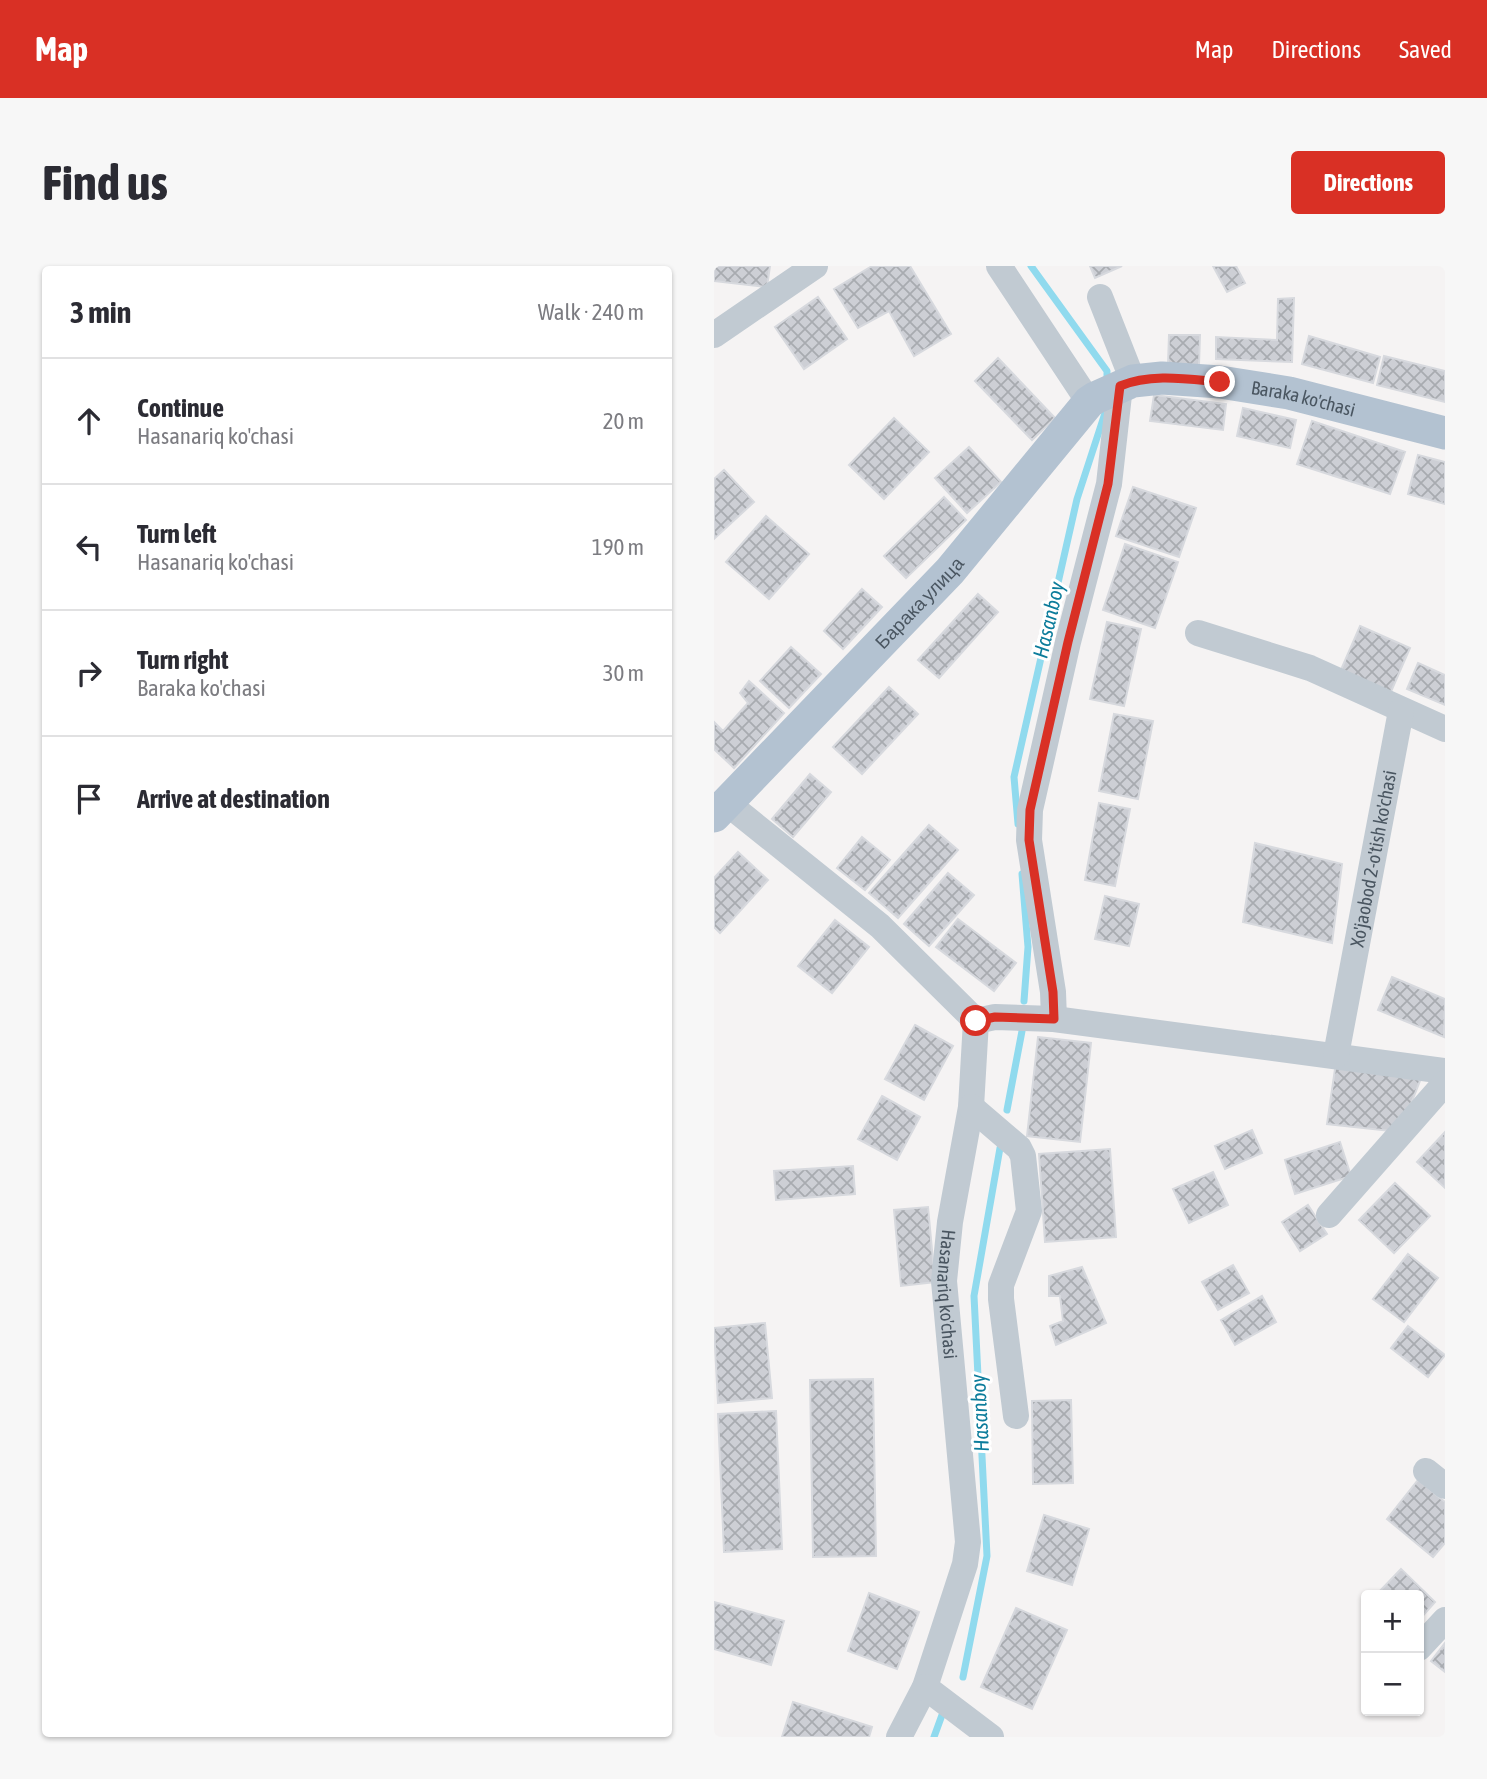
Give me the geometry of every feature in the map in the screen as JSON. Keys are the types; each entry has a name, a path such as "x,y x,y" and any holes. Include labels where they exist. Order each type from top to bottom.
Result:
{"main road":[{"name":"Baraka ko'chasi","path":"1109,392 1162,378 1191,379 1275,391 1445,433"},
{"name":"Барака улица","path":"720,810 950,571 1109,392"}],"street":[{"path":"714,335 815,266"},
{"path":"999,266 1109,392"},
{"path":"1054,1019 1053,992 1029,840 1030,810 1068,642 1108,484 1109,392 1100,297"},
{"path":"1198,633 1310,668 1445,729"},
{"name":"Xo'jaobod 2-o'tish ko'chasi","path":"1336,1055 1401,710"},
{"path":"720,810 880,926 976,1021 995,1017 1054,1019 1445,1071"},
{"name":"Hasanariq ko'chasi","path":"900,1737 925,1687 965,1564 968,1542 944,1281 950,1222 971,1107 976,1021"},
{"path":"1329,1215 1445,1083"},
{"path":"971,1107 1019,1149 1023,1156 1029,1211 1001,1284 1016,1416"},
{"path":"1424,1643 1445,1620"},
{"path":"925,1687 983,1734"}],"building":[{"path":"714,266 770,266 767,287 714,281"},
{"path":"872,266 910,266 951,334 914,356 889,311 858,328 834,289"},
{"path":"1090,266 1122,266 1095,278"},
{"path":"1213,266 1236,266 1245,283 1227,292"},
{"path":"818,297 847,339 804,369 775,327"},
{"path":"1294,298 1292,362 1216,359 1216,337 1277,340 1278,299"},
{"path":"1169,335 1200,335 1199,365 1168,364"},
{"path":"1309,336 1380,357 1373,383 1302,364"},
{"path":"1384,356 1445,371 1445,402 1377,385"},
{"path":"998,358 1055,418 1032,440 975,381"},
{"path":"1154,395 1226,404 1223,430 1150,421"},
{"path":"1243,408 1296,420 1290,448 1237,436"},
{"path":"894,418 929,452 884,499 849,465"},
{"path":"1312,421 1405,452 1390,494 1297,464"},
{"path":"969,447 1001,482 967,513 935,478"},
{"path":"1418,455 1445,462 1445,504 1408,494"},
{"path":"724,470 754,502 714,539 714,479"},
{"path":"1133,487 1196,508 1179,557 1116,536"},
{"path":"944,497 966,520 906,578 884,556"},
{"path":"766,516 809,554 769,599 726,562"},
{"path":"1125,544 1178,562 1155,628 1103,610"},
{"path":"862,589 882,607 843,649 824,631"},
{"path":"978,594 998,612 939,678 918,660"},
{"path":"1107,622 1141,629 1124,706 1090,699"},
{"path":"1360,626 1410,648 1390,694 1340,672"},
{"path":"791,647 821,674 789,708 760,681"},
{"path":"1418,663 1445,675 1445,705 1407,689"},
{"path":"749,681 784,713 734,768 714,749 714,722 723,731 748,703 740,693"},
{"path":"889,687 918,714 862,774 833,747"},
{"path":"1114,714 1153,721 1138,799 1099,791"},
{"path":"810,774 831,792 793,837 772,819"},
{"path":"1099,803 1130,809 1115,886 1085,880"},
{"path":"929,825 958,850 898,918 869,893"},
{"path":"862,837 890,860 865,890 837,868"},
{"path":"1255,843 1342,864 1332,943 1243,922"},
{"path":"738,852 768,880 720,933 714,927 714,878"},
{"path":"948,873 974,895 929,946 904,924"},
{"path":"1105,896 1139,904 1129,946 1095,939"},
{"path":"958,919 1016,963 994,991 936,947"},
{"path":"835,920 869,947 832,993 798,966"},
{"path":"1392,977 1445,999 1444,1037 1378,1010"},
{"path":"915,1025 953,1046 924,1100 885,1079"},
{"path":"1038,1037 1091,1043 1080,1142 1027,1136"},
{"path":"1336,1062 1423,1073 1400,1132 1327,1124"},
{"path":"882,1096 920,1117 897,1160 858,1139"},
{"path":"1252,1130 1262,1153 1225,1169 1215,1146"},
{"path":"1445,1132 1445,1188 1417,1162"},
{"path":"1340,1142 1351,1176 1295,1194 1285,1160"},
{"path":"1110,1149 1116,1237 1045,1242 1039,1154"},
{"path":"853,1166 855,1194 776,1200 774,1171"},
{"path":"1213,1172 1228,1205 1189,1223 1173,1189"},
{"path":"1395,1183 1430,1216 1394,1253 1359,1220"},
{"path":"1308,1205 1327,1234 1300,1251 1282,1222"},
{"path":"928,1207 935,1282 901,1286 894,1210"},
{"path":"1408,1254 1438,1278 1404,1322 1373,1299"},
{"path":"1233,1265 1249,1293 1218,1310 1202,1282"},
{"path":"1082,1267 1106,1323 1056,1345 1050,1326 1063,1321 1060,1296 1049,1296 1049,1276"},
{"path":"1262,1296 1276,1322 1235,1345 1221,1320"},
{"path":"765,1323 772,1398 718,1403 714,1328"},
{"path":"1408,1326 1445,1355 1428,1377 1391,1348"},
{"path":"873,1379 876,1556 813,1557 810,1380"},
{"path":"1071,1400 1073,1483 1033,1484 1032,1401"},
{"path":"776,1411 782,1549 724,1552 718,1414"},
{"path":"1418,1480 1445,1502 1445,1543 1433,1557 1387,1519"},
{"path":"1044,1515 1089,1529 1072,1585 1027,1571"},
{"path":"1401,1569 1423,1590 1381,1590"},
{"path":"1424,1591 1435,1602 1424,1614"},
{"path":"869,1593 919,1612 897,1669 848,1651"},
{"path":"714,1602 784,1621 771,1665 714,1649"},
{"path":"1016,1608 1067,1630 1032,1709 981,1687"},
{"path":"1445,1643 1445,1672 1431,1661"},
{"path":"793,1702 872,1727 869,1737 782,1737"}],"waterway":[{"name":"Hasanboy","path":"1031,266 1107,371 1107,384"},
{"name":"Hasanboy","path":"1018,824 1014,777 1077,499 1106,410"},
{"name":"Hasanboy","path":"1022,874 1028,947 1024,1001"},
{"name":"Hasanboy","path":"1007,1110 1022,1031"},
{"name":"Hasanboy","path":"963,1677 987,1556 974,1296 1000,1148"},
{"name":"Hasanboy","path":"934,1737 942,1715"}],"route":[{"path":"976,1021 995,1017 1054,1019 1053,992 1029,840 1030,810 1068,642 1108,484 1120,386 1133,381 1162,378 1220,382"}]}
